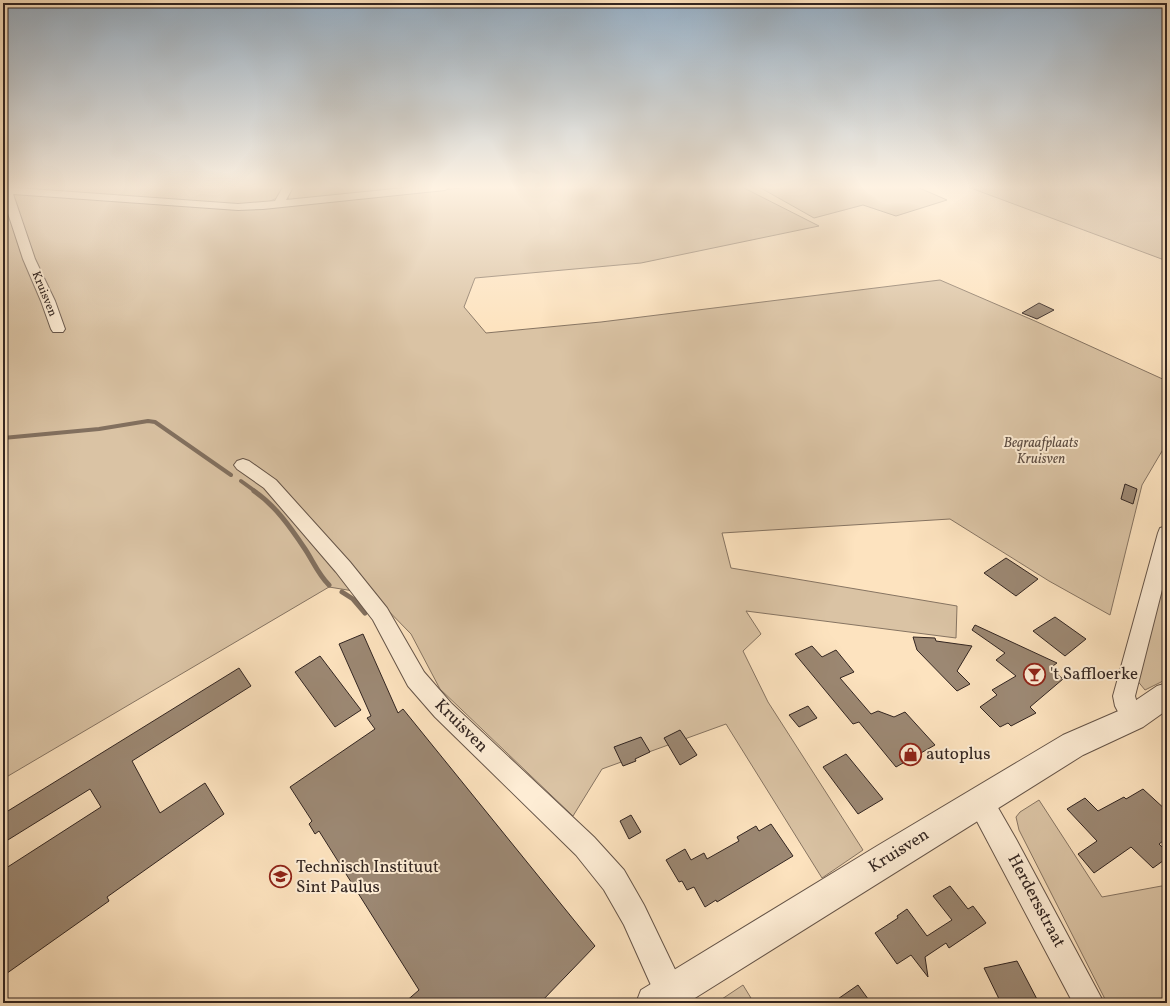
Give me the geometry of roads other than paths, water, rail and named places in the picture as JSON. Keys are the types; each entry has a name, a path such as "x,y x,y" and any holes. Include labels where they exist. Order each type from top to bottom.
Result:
{"street":[{"name":"Kruisven","path":"21,234 29,259 48,301 58,329"},
{"name":"Kruisven","path":"243,465 270,484 343,568 380,614 416,680 443,710 585,846 614,880 634,915 662,998 1073,744 1133,718 1167,695"},
{"path":"1133,718 1126,706 1124,696 1167,533"},
{"name":"Herdersstraat","path":"980,801 1018,868 1089,1003"}],"waterway":[{"path":"3,438 99,429 148,421 155,422 231,475"},
{"path":"241,481 256,492"},
{"path":"254,491 269,503 282,517 329,585"},
{"path":"342,592 353,599 365,613"}],"place":[{"name":"'t Saffloerke","path":"1035,674"},
{"name":"autoplus","path":"911,754"},
{"name":"Technisch Instituut Sint Paulus","path":"281,877"}],"park label":[{"name":"Begraafplaats Kruisven","path":"1041,452"}]}
